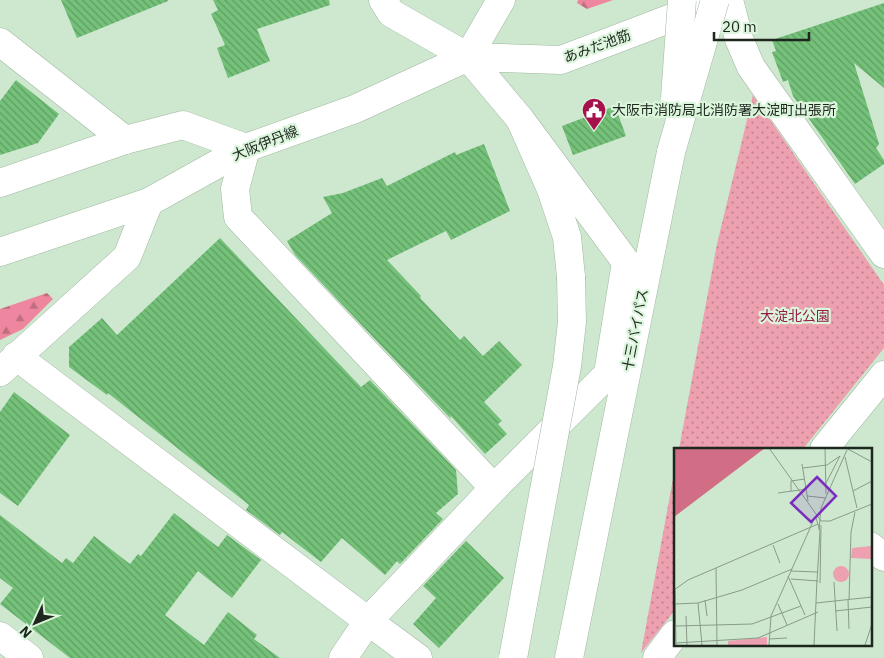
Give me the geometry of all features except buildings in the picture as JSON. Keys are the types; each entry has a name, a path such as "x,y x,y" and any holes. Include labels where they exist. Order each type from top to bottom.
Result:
{"main road":[{"path":"343,658 368,621 494,488 608,374 626,262 520,119 468,57 390,13 383,0"},
{"path":"468,57 501,0"},
{"name":"十三バイパス","path":"569,658 671,152 682,0"},
{"path":"671,152 715,0"},
{"name":"あみだ池筋","path":"468,57 561,60 719,0"},
{"path":"729,0 739,39 751,67 884,254"},
{"path":"0,42 126,140"},
{"name":"大阪伊丹線","path":"0,252 149,202 246,148 355,109 468,57"},
{"path":"513,658 567,366 572,322 571,277 567,237 551,189 520,119"},
{"path":"0,182 126,140 183,125 246,148 235,189 238,217 494,488"},
{"path":"149,202 128,257 8,364 418,658"},
{"path":"825,448 884,375"},
{"path":"872,548 884,557"},
{"path":"657,658 674,635"},
{"path":"0,636 28,658"}],"green space":[{"path":"578,0 613,0 587,9 577,3"},
{"name":"大淀北公園","path":"753,95 884,285 884,348 804,448 679,448 717,244"},
{"path":"47,293 53,299 23,329 0,340 0,309"},
{"path":"674,473 674,611 641,653"}],"place":[{"name":"大阪市消防局北消防署大淀町出張所","path":"594,131"}]}
